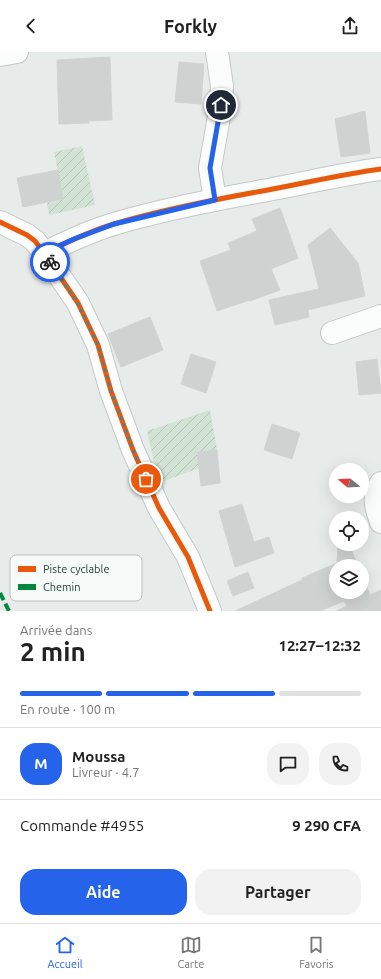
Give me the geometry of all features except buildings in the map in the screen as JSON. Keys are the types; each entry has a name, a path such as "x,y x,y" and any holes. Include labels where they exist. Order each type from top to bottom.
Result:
{"street":[{"path":"0,55 17,52"},
{"path":"215,200 210,168 221,105 222,86 217,52"},
{"path":"44,253 74,239 114,224 215,200 346,174 381,170"},
{"path":"0,222 27,235 34,241 44,253 78,304 98,345 111,391 133,450 159,508 188,557 210,611"},
{"path":"332,333 381,316"},
{"path":"381,483 375,496 376,507 381,522"}],"green space":[{"path":"82,146 95,205 49,215 47,203 63,199 54,152"},
{"path":"210,410 217,450 197,452 199,468 159,483 147,431"}],"marked path":[{"path":"0,593 9,611"}],"cycle path":[{"path":"44,253 96,230 171,209 381,169"},
{"path":"0,222 27,235 35,241 78,303 98,345 111,391 133,450 159,508 188,557 210,611"}],"way so far":[{"path":"50,262 78,304 98,345 111,391 133,450 146,479"}],"route":[{"path":"50,262 44,253 74,239 114,224 215,200 210,168 221,105"}]}
